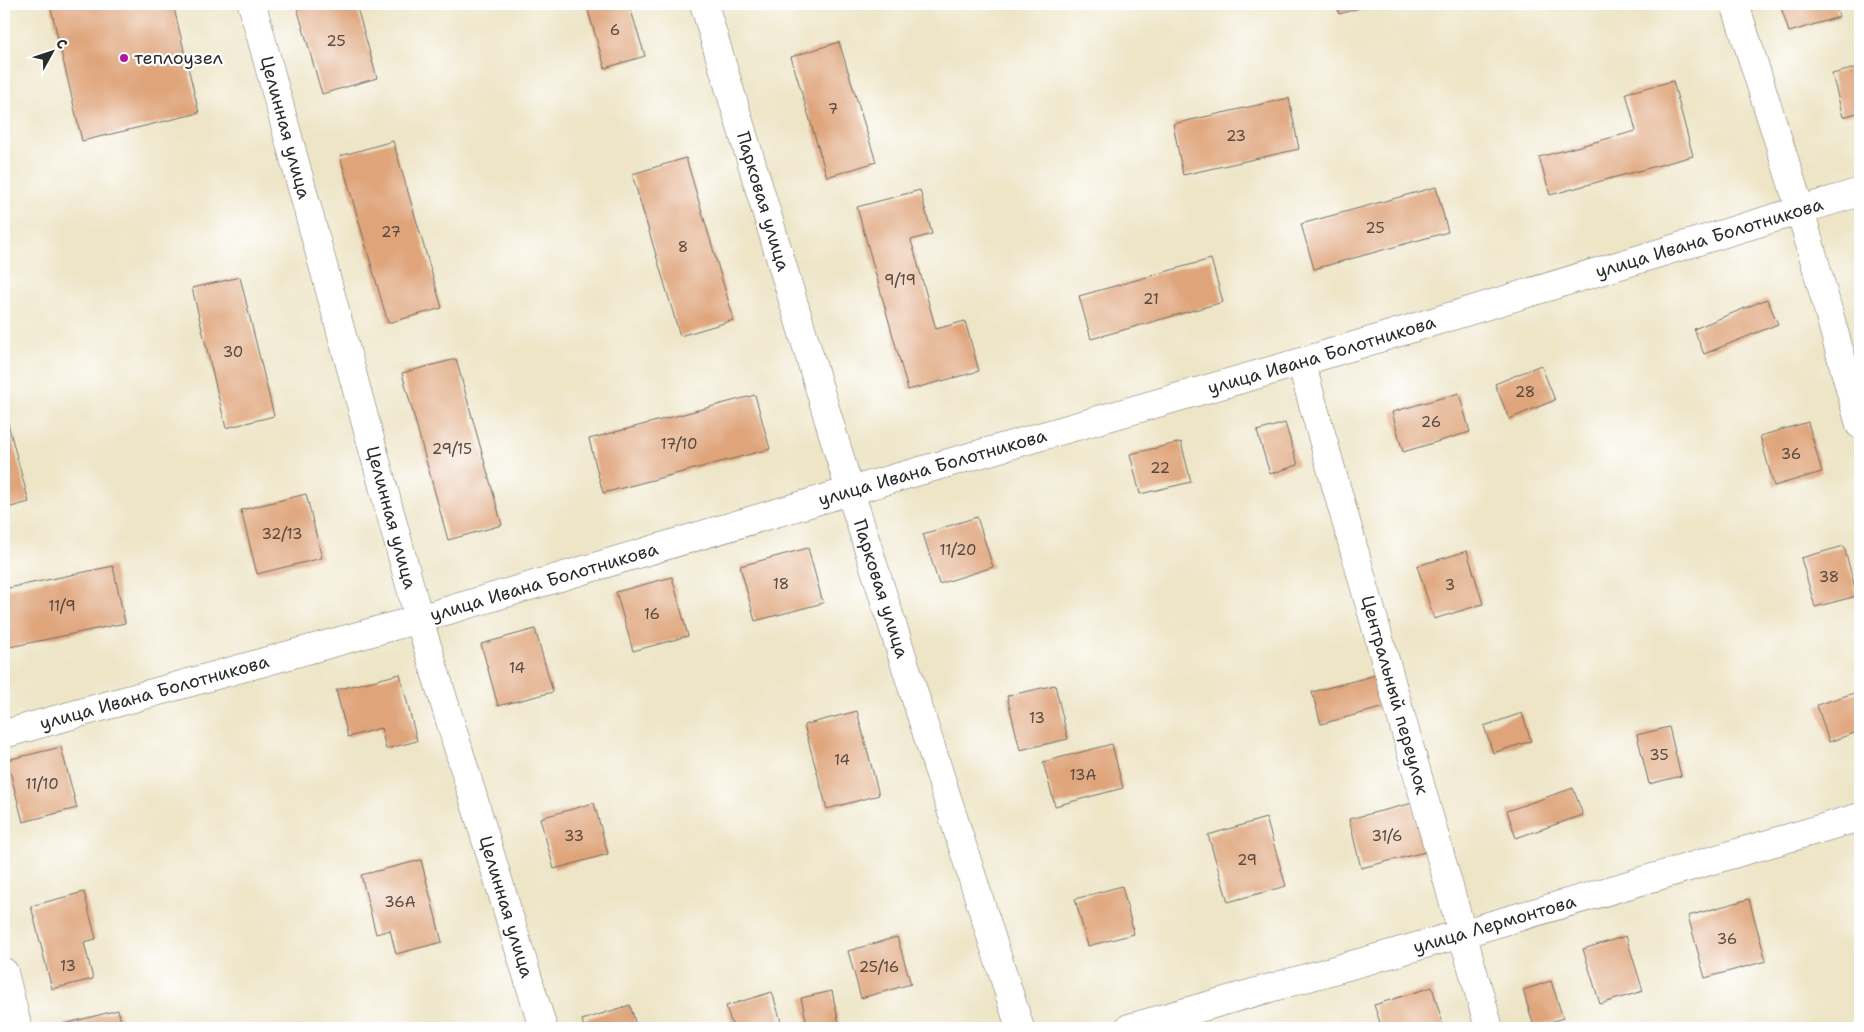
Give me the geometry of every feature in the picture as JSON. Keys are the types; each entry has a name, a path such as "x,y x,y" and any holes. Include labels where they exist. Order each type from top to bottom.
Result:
{"street":[{"name":"Целинная улица","path":"252,4 419,619 543,1028"},
{"name":"Парковая улица","path":"704,4 850,491 1020,1028"},
{"path":"1735,4 1800,209 1860,425"},
{"name":"улица Ивана Болотникова","path":"4,734 419,619 850,491 1301,362 1860,192"},
{"name":"Центральный переулок","path":"1301,362 1489,1028"},
{"name":"улица Лермонтова","path":"1129,1028 1462,934 1860,817"},
{"path":"4,972 18,1028"}],"building":[{"name":"теплоузел","path":"50,4 173,4 199,113 82,141"},
{"path":"296,4 356,4 377,78 322,94"},
{"path":"586,4 629,4 645,56 605,68"},
{"path":"1337,4 1374,4 1339,14"},
{"path":"1780,4 1835,4 1839,17 1789,32"},
{"path":"839,42 876,162 827,177 791,57"},
{"path":"1860,67 1860,112 1843,117 1832,74"},
{"path":"1673,81 1693,156 1550,195 1539,157 1636,131 1626,93"},
{"path":"1289,98 1299,149 1183,175 1173,124"},
{"path":"393,141 442,308 388,323 340,156"},
{"path":"686,158 734,320 680,336 632,174"},
{"path":"1436,187 1448,232 1314,269 1301,224"},
{"path":"920,190 932,234 911,240 936,329 965,321 979,371 908,390 857,207"},
{"path":"1211,259 1223,302 1091,339 1079,296"},
{"path":"240,277 274,416 226,428 192,288"},
{"path":"1767,299 1778,324 1704,354 1694,329"},
{"path":"456,359 502,525 448,540 402,373"},
{"path":"1541,365 1555,400 1509,419 1495,384"},
{"path":"1459,393 1470,432 1403,452 1392,412"},
{"path":"755,395 770,449 603,493 589,439"},
{"path":"4,409 29,502 4,509"},
{"path":"1808,422 1822,472 1774,486 1760,436"},
{"path":"1285,423 1298,465 1270,474 1257,431"},
{"path":"1181,442 1191,482 1140,494 1130,454"},
{"path":"306,494 322,558 257,574 241,510"},
{"path":"977,517 993,567 939,584 923,534"},
{"path":"1844,546 1857,596 1815,607 1801,558"},
{"path":"808,548 823,603 755,621 740,566"},
{"path":"1467,551 1483,604 1434,619 1417,566"},
{"path":"113,566 125,623 5,648 4,589"},
{"path":"672,577 688,636 633,651 616,592"},
{"path":"535,629 553,692 498,706 481,644"},
{"path":"400,674 417,741 386,749 381,728 348,737 336,690"},
{"path":"1376,675 1385,707 1321,724 1312,692"},
{"path":"1055,685 1068,739 1020,750 1007,696"},
{"path":"1860,691 1860,731 1829,742 1817,705"},
{"path":"857,711 879,795 827,809 804,725"},
{"path":"1522,713 1531,741 1493,753 1484,726"},
{"path":"1669,727 1681,776 1649,784 1637,735"},
{"path":"1112,744 1123,788 1055,806 1043,762"},
{"path":"61,747 77,808 23,822 7,760"},
{"path":"1573,788 1583,815 1516,838 1507,811"},
{"path":"594,803 608,854 554,869 540,818"},
{"path":"1413,803 1425,852 1361,868 1349,819"},
{"path":"1266,818 1286,886 1228,902 1208,835"},
{"path":"421,860 442,942 396,954 390,930 376,934 361,875"},
{"path":"1122,886 1134,934 1088,946 1075,899"},
{"path":"84,892 96,939 84,942 93,979 52,989 31,906"},
{"path":"1749,899 1766,961 1705,978 1688,916"},
{"path":"1626,936 1643,991 1600,1004 1583,949"},
{"path":"897,937 911,984 861,998 848,951"},
{"path":"1551,981 1563,1018 1534,1027 1523,990"},
{"path":"1432,987 1444,1028 1382,1028 1374,1005"},
{"path":"832,991 840,1028 808,1028 801,998"},
{"path":"772,992 783,1028 733,1028 726,1006"},
{"path":"630,1005 637,1028 584,1028 582,1020"},
{"path":"118,1010 123,1028 65,1028 64,1024"}],"place":[{"name":"теплоузел","path":"124,58"}]}
